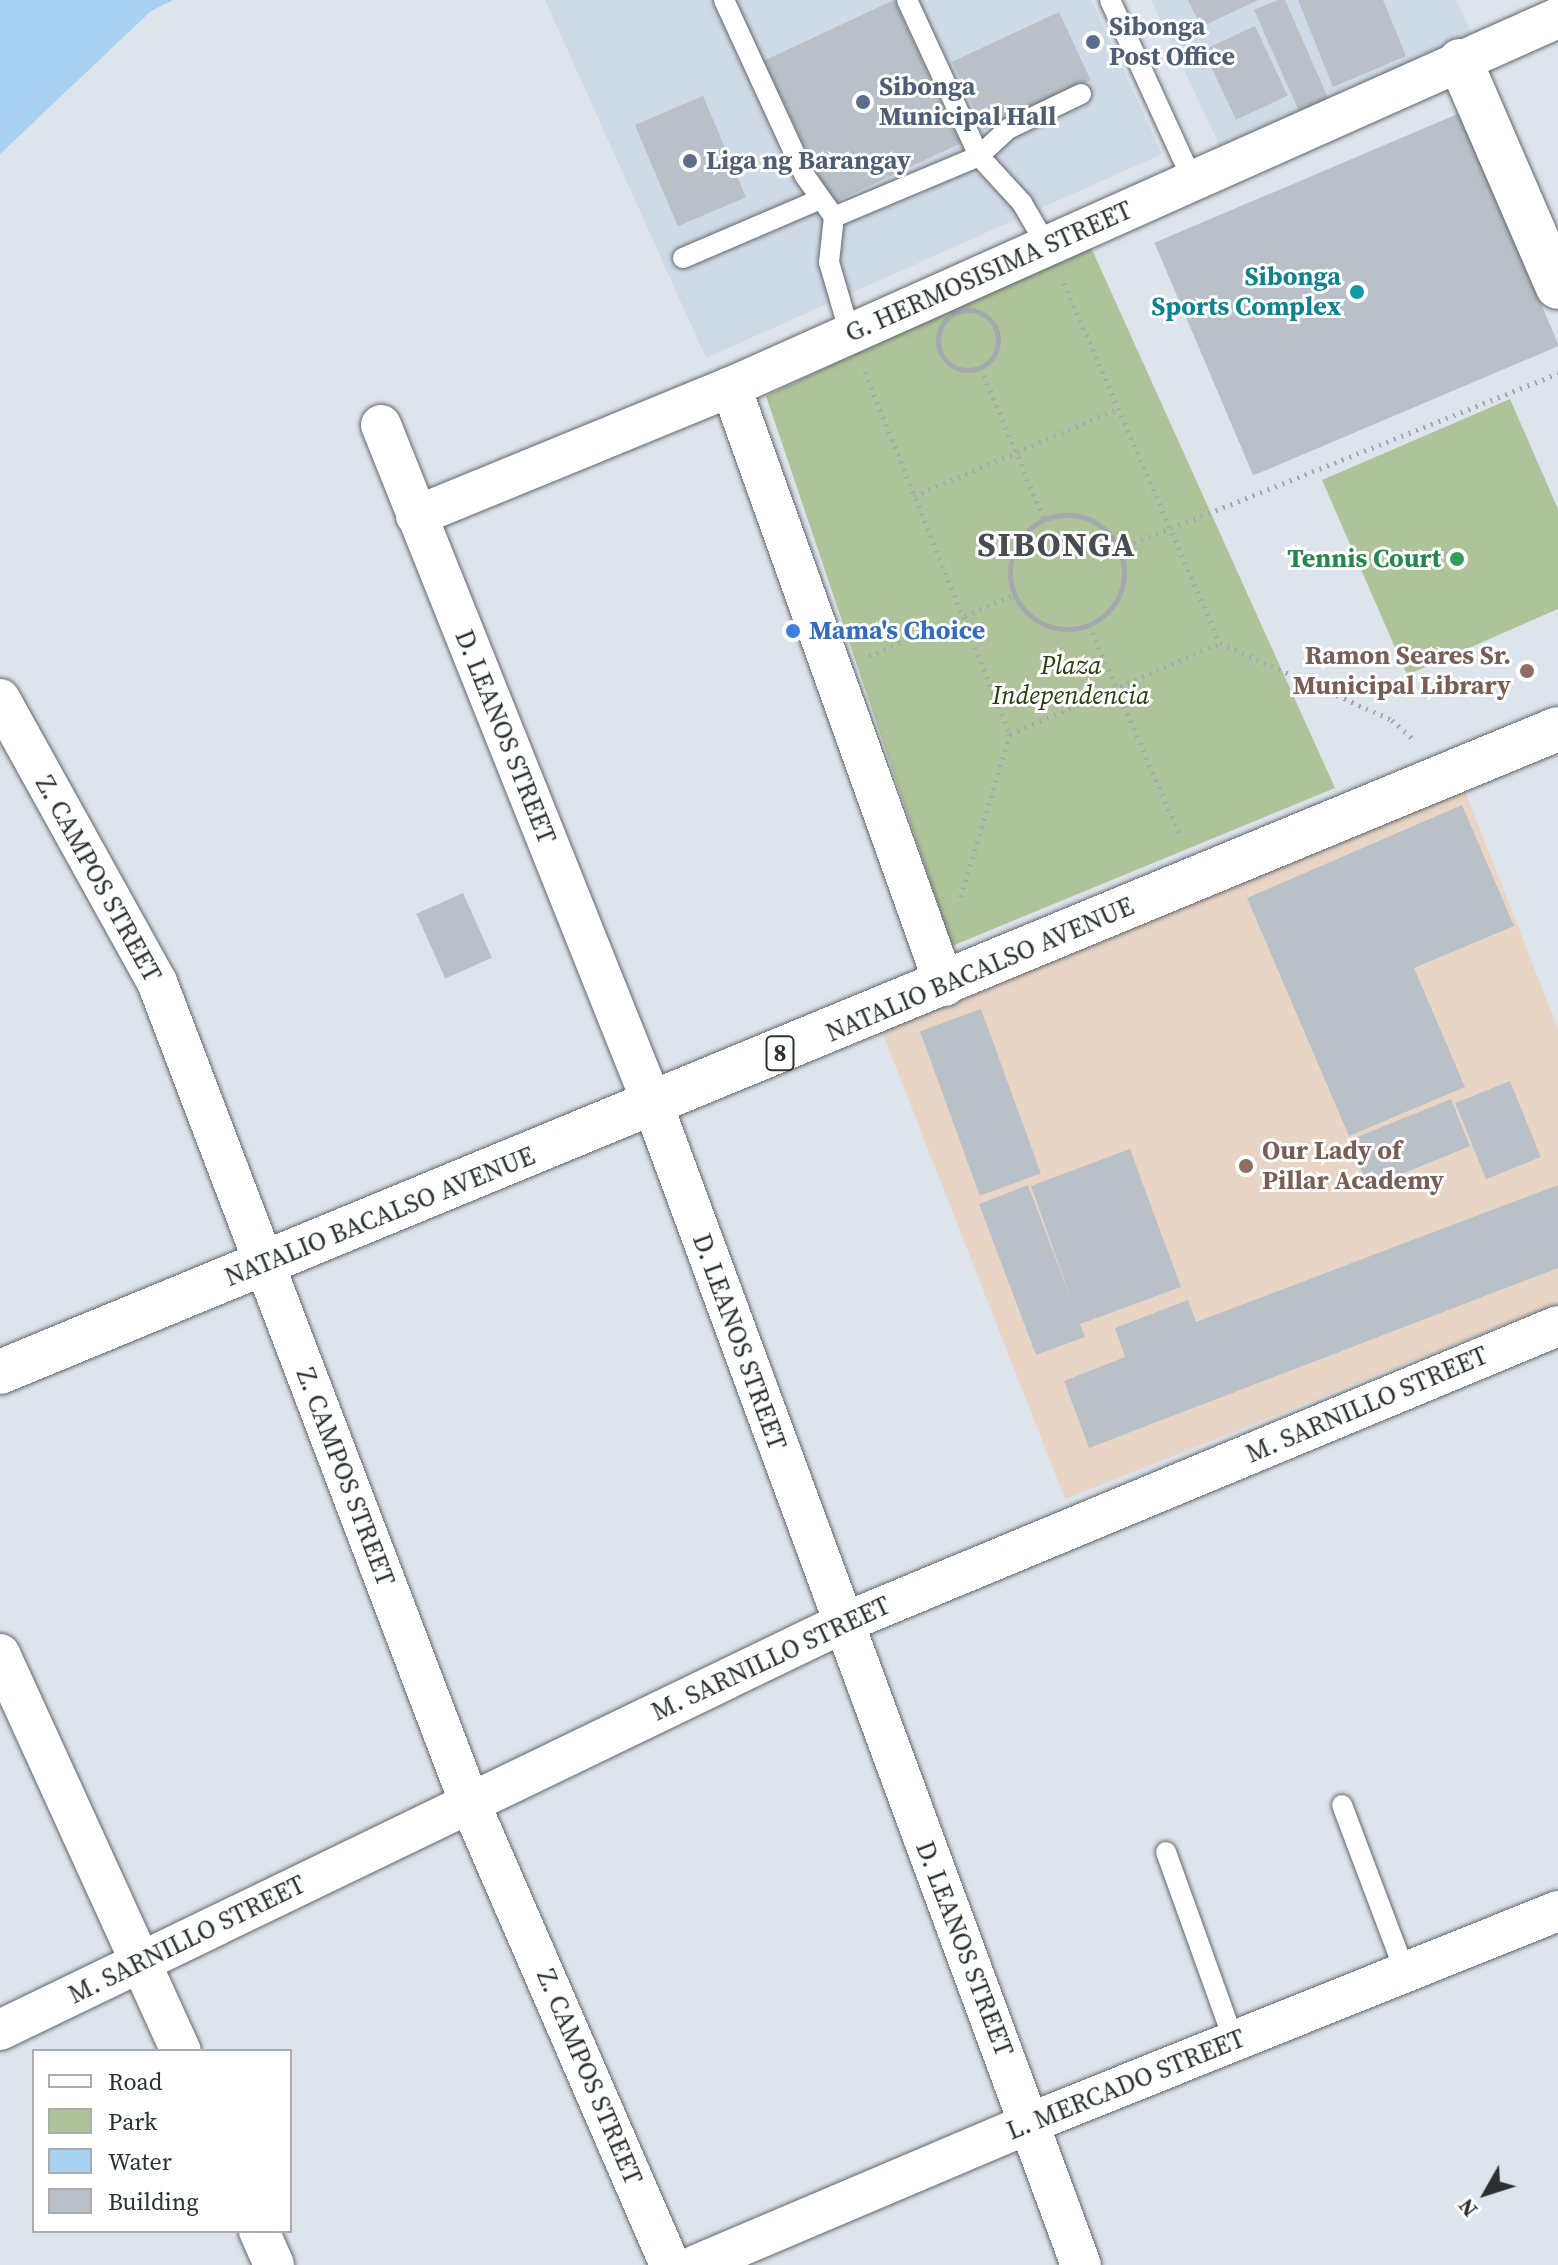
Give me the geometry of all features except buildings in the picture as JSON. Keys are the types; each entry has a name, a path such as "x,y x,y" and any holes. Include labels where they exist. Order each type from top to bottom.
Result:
{"main road":[{"path":"1460,61 1558,287"},
{"name":"NATALIO BACALSO AVENUE","path":"0,1372 1556,733"}],"street":[{"name":"G. HERMOSISIMA STREET","path":"416,516 731,387 1558,18"},
{"path":"731,387 835,670 945,986"},
{"name":"D. LEANOS STREET","path":"381,425 653,1105 841,1624 1081,2265"},
{"name":"Z. CAMPOS STREET","path":"0,699 157,982 469,1801 670,2265"},
{"name":"M. SARNILLO STREET","path":"0,2030 143,1964 469,1801 841,1624 1558,1326"},
{"path":"0,1654 180,2049"},
{"name":"L. MERCADO STREET","path":"696,2265 1030,2123 1558,1911"},
{"path":"260,2233 274,2265"}],"lane":[{"path":"724,0 818,200 834,217 829,262 850,334"},
{"path":"907,0 979,156 1022,203 1047,246"},
{"path":"1110,0 1193,181"},
{"path":"834,217 979,156 1008,129 1081,94"},
{"path":"683,258 818,200"},
{"path":"1342,1805 1405,1972"},
{"path":"1166,1852 1234,2041"}],"path":[{"path":"1047,246 1220,643 1392,720 1451,774"},
{"path":"957,311 983,313 999,335 992,361 981,368 967,371 943,358 939,332 957,311"},
{"path":"850,334 1010,734 956,913"},
{"path":"981,368 1044,519"},
{"path":"1119,549 1558,373"},
{"path":"914,496 1119,408"},
{"path":"1062,515 1088,520 1119,549 1123,585 1117,602 1089,625 1055,628 1037,622 1014,595 1014,551 1021,537 1044,519 1062,515"},
{"path":"835,670 1014,595"},
{"path":"1089,625 1199,879"},
{"path":"1010,734 1220,643"}],"shaded area":[{"path":"545,0 1091,0 1162,154 706,358"},
{"path":"1151,0 1456,0 1473,36 1220,146"},
{"name":"Our Lady of Pillar Academy","path":"1465,791 1558,1029 1558,1303 1065,1499 879,1024"}],"green space":[{"name":"Plaza Independencia","path":"1089,243 1335,788 952,946 766,396"},
{"name":"Tennis Court","path":"1510,399 1558,509 1558,609 1407,675 1322,480"}],"water":[{"path":"0,0 173,0 151,11 0,154"}],"place":[{"name":"Sibonga Post Office","path":"1093,42"},
{"name":"Sibonga Municipal Hall","path":"863,102"},
{"name":"Liga ng Barangay","path":"690,161"},
{"name":"Sibonga Sports Complex","path":"1357,292"},
{"name":"Tennis Court","path":"1457,559"},
{"name":"Mama's Choice","path":"793,631"},
{"name":"Ramon Seares Sr. Municipal Library","path":"1527,671"},
{"name":"Our Lady of Pillar Academy","path":"1246,1166"}],"district":[{"name":"SIBONGA","path":"1057,545"}]}
